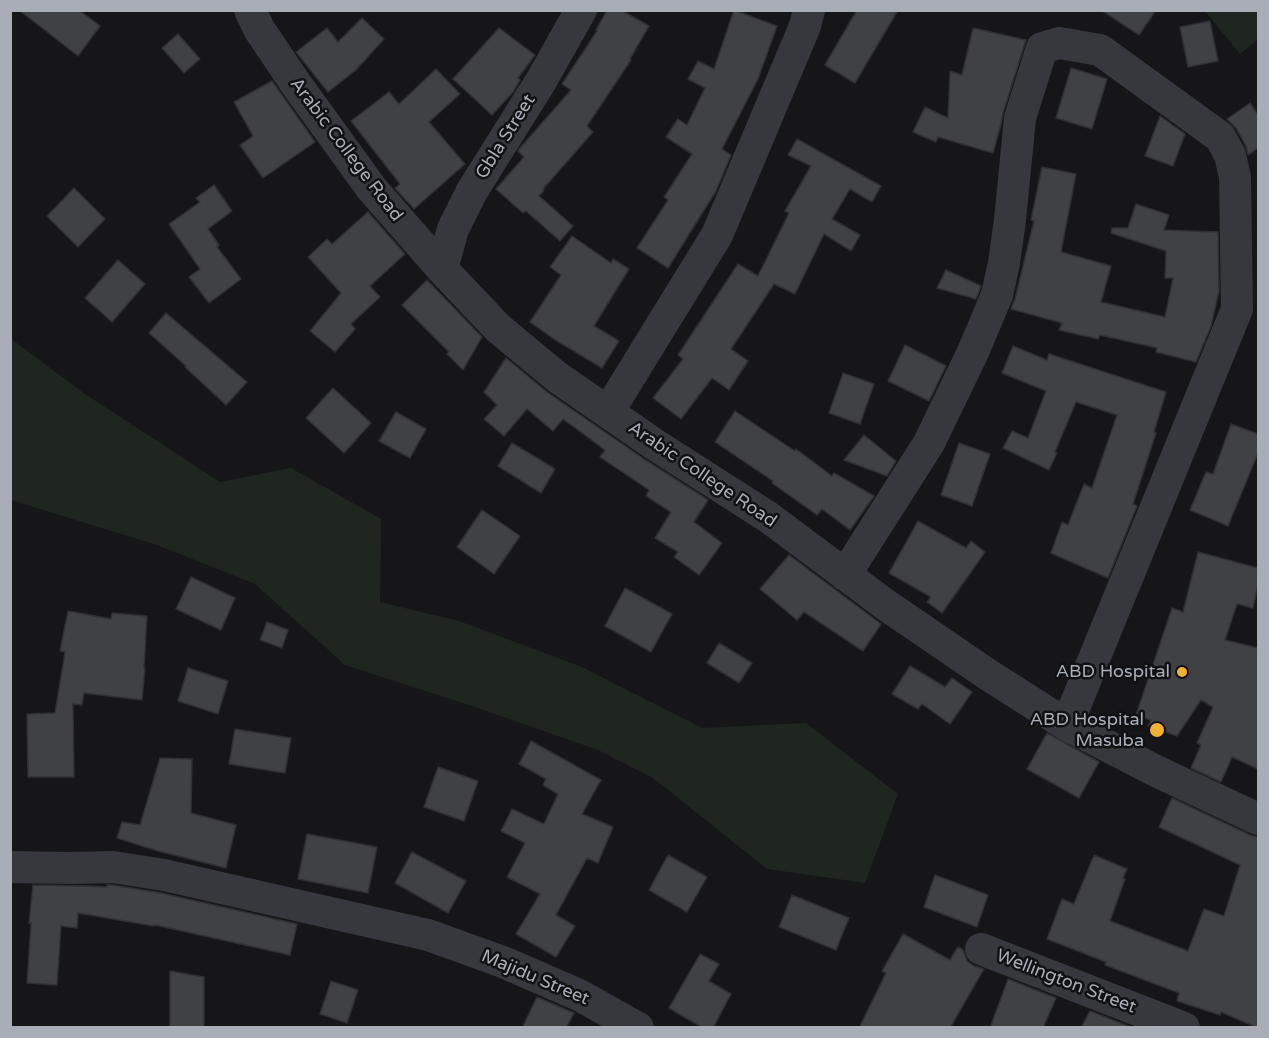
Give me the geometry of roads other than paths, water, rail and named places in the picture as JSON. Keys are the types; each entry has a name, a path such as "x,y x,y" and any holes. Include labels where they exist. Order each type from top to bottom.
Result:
{"street":[{"name":"Arabic College Road","path":"250,10 277,57 366,181 442,269 498,328 557,377 654,444 768,517 845,575 987,674 1066,725 1258,819"},
{"name":"Gbla Street","path":"442,269 453,229 472,191 541,81 581,10"},
{"path":"608,412 717,235 805,26 809,10"},
{"path":"845,575 929,443 973,352 997,295 1010,220 1020,118 1042,48 1059,43 1100,50 1220,137 1230,155 1235,177 1237,309 1066,725"},
{"name":"Majidu Street","path":"10,867 113,867 164,875 428,935 503,962 568,990 638,1028"},
{"name":"Wellington Street","path":"981,949 1184,1028"}],"place":[{"name":"ABD Hospital","path":"1182,672"},
{"name":"ABD Hospital Masuba","path":"1157,730"}]}
